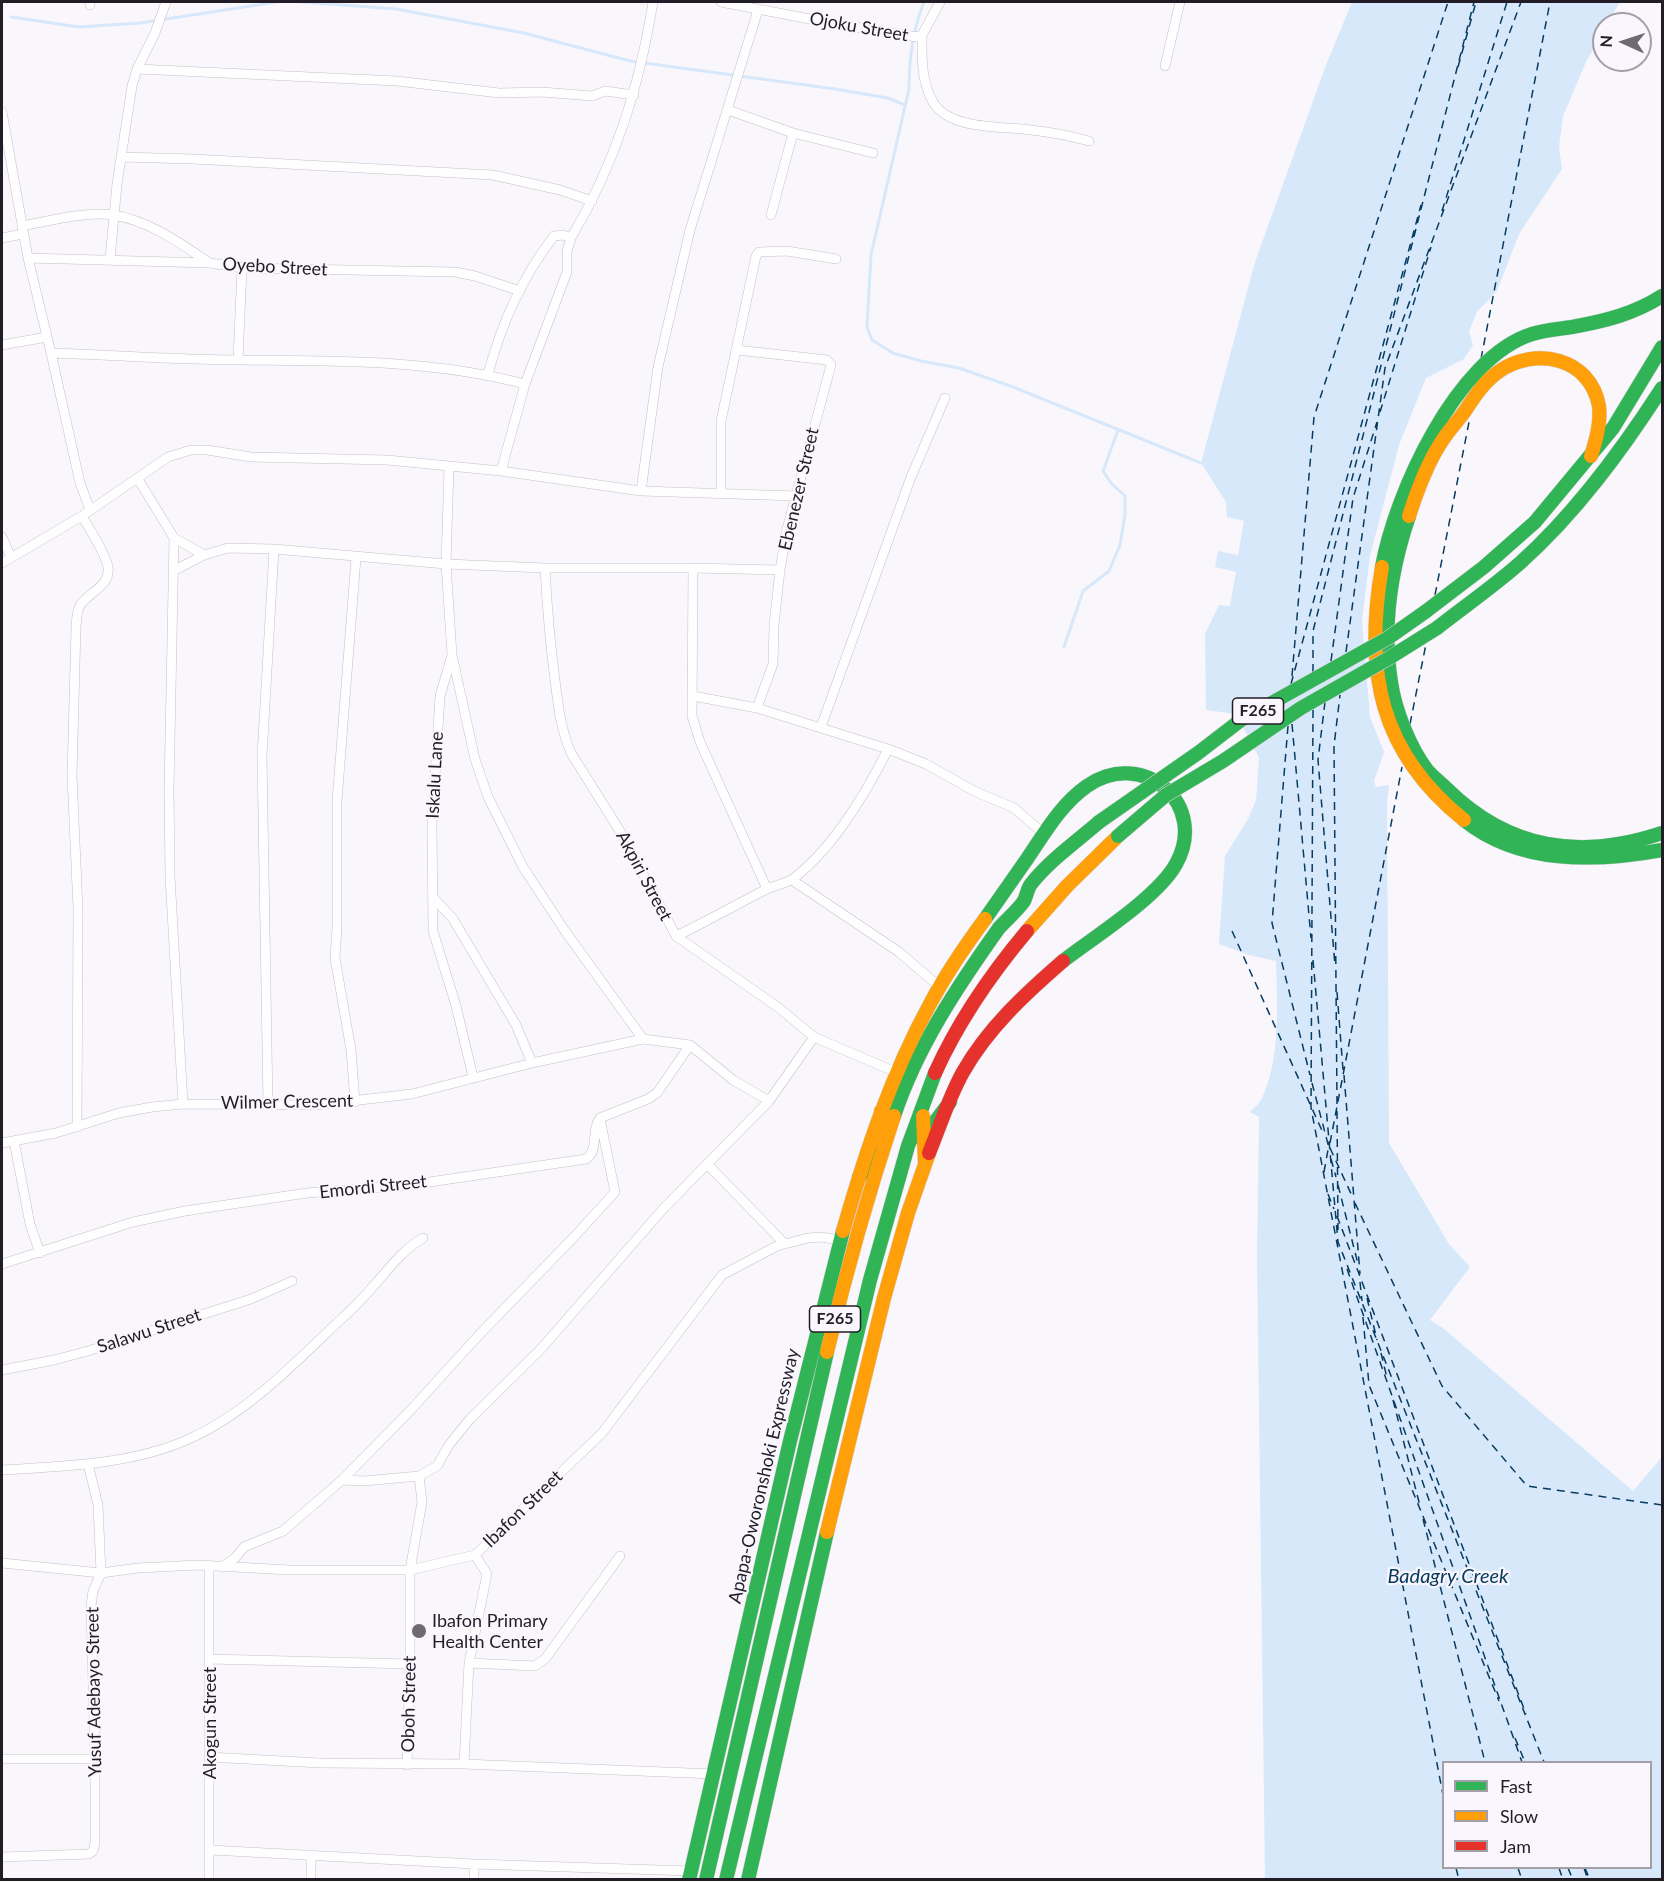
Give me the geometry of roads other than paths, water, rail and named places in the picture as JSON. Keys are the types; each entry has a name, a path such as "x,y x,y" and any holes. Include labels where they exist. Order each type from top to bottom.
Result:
{"main road":[{"path":"1662,296 1644,309 1617,318 1534,333 1515,341 1494,356 1470,381 1434,429 1409,478 1391,526 1379,580 1375,629 1381,698 1392,732 1409,764 1431,793 1460,820 1506,846 1546,856 1602,860 1662,850"},
{"name":"Apapa-Oworonshoki Expressway","path":"887,1115 932,1029 979,957 1001,926 1024,900 1029,886 1057,857 1099,822 1241,720 1388,638 1484,567 1520,537 1592,456 1613,428 1662,347"},
{"path":"1592,456 1600,421 1598,404 1592,385 1580,371 1567,363 1552,357 1533,356 1515,362 1497,373 1472,400 1437,448 1414,497 1400,538 1390,585 1387,620 1390,677 1400,720 1415,750 1435,779 1455,799 1496,828 1536,842 1598,847 1639,842 1662,833"},
{"name":"F265","path":"726,1880 858,1326 903,1160 928,1089 942,1058 970,1008 1005,957 1065,887 1118,836 1166,795 1223,761 1302,708 1437,628 1520,563 1557,526 1629,438 1662,388"},
{"name":"Apapa-Oworonshoki Expressway","path":"690,1875 823,1302 840,1240 866,1179 898,1073 921,1021 940,988 1044,834 1071,800 1086,787 1114,773 1132,773 1152,778 1162,783 1179,806 1185,819 1186,834 1181,854 1171,874 1134,907 1070,955 1027,993 990,1033 965,1067 925,1163 904,1223 855,1413 748,1880"},
{"path":"925,1163 922,1113 928,1089"},
{"path":"903,1160 924,1137 950,1102"},
{"path":"866,1179 878,1152 887,1115"},
{"name":"Apapa-Oworonshoki Expressway","path":"706,1880 866,1179"}],"street":[{"path":"501,471 525,384 567,272 567,251 609,168 634,95 646,47 653,2"},
{"name":"Ojoku Street","path":"722,2 916,36 940,2"},
{"path":"1165,66 1180,2"},
{"path":"110,259 113,215 132,86 137,69 155,33 165,6"},
{"path":"641,492 658,367 690,230 758,9"},
{"path":"916,36 925,82 934,103 947,116 967,123 1071,136 1089,141"},
{"path":"137,69 385,80 499,93 542,92 592,96 605,91 634,95"},
{"path":"728,110 793,133 873,153"},
{"path":"2,112 28,258 86,513 108,564 109,573 105,581 82,604 78,611 76,627 72,776 78,909 77,1127"},
{"path":"771,215 793,133"},
{"path":"122,157 493,175 560,190 592,201"},
{"path":"2,238 23,230 89,215 113,215 170,236 210,263"},
{"path":"488,374 496,344 520,291 541,254 555,236 563,235 572,238"},
{"path":"721,494 721,421 756,256 759,252 787,251 836,259"},
{"name":"Oyebo Street","path":"28,258 210,263 242,268 454,272 475,276 520,291"},
{"path":"238,360 242,268"},
{"path":"2,345 47,337"},
{"name":"Ebenezer Street","path":"737,350 827,360 831,365 787,529 774,625 773,664 757,708"},
{"path":"51,352 238,360 331,359 388,362 488,374 525,384"},
{"path":"821,727 911,477 945,398"},
{"path":"2,563 86,513 168,457 190,450 207,450 251,457 387,460 501,471 641,492 797,496"},
{"path":"449,467 446,564 452,655 475,759 488,796 523,867 565,931 643,1038 690,1045 733,1080 769,1101"},
{"path":"138,479 174,538 204,555"},
{"path":"2,537 11,557"},
{"path":"174,538 169,790 170,876 183,1104"},
{"path":"173,571 204,555 228,548 274,549 356,558 446,564 545,568 780,570"},
{"path":"268,1106 262,756 274,549"},
{"path":"355,1102 351,1050 335,958 338,927 338,801 356,558"},
{"name":"Akpiri Street","path":"545,568 548,623 560,720 565,739 571,753 623,836 676,936 779,1008 814,1037 898,1073"},
{"path":"693,568 692,716 700,742 767,889"},
{"name":"Iskalu Lane","path":"452,655 440,696 432,824 434,937 456,1006 472,1077"},
{"path":"693,696 757,708 888,749 926,764 975,792 1014,808 1044,834"},
{"path":"676,936 767,889 792,880 820,855 872,782 888,749"},
{"path":"792,880 899,952 940,988"},
{"path":"433,897 453,919 516,1025 532,1063"},
{"path":"342,1480 364,1481 419,1476 437,1466 449,1445 470,1419 540,1350 663,1209 769,1101 814,1037"},
{"name":"Wilmer Crescent","path":"2,1143 77,1127 119,1113 183,1104 316,1105 412,1094 472,1077 643,1038"},
{"path":"222,1567 235,1558 244,1547 284,1531 342,1480 615,1192 600,1118 648,1099 657,1093 690,1045"},
{"name":"Emordi Street","path":"2,1264 133,1222 185,1211 297,1195 409,1185 586,1159 592,1152 596,1122 600,1118"},
{"path":"14,1141 30,1224 40,1253"},
{"path":"707,1164 785,1244"},
{"name":"Ibafon Street","path":"2,1563 101,1573 138,1568 198,1565 289,1570 410,1570 475,1555 602,1433 722,1275 777,1246 808,1238 821,1237 840,1240"},
{"path":"2,1470 88,1464 140,1455 189,1439 228,1417 278,1378 356,1305 400,1255 423,1238"},
{"name":"Salawu Street","path":"2,1370 88,1351 251,1299 292,1281"},
{"name":"Yusuf Adebayo Street","path":"2,1857 89,1854 93,1851 95,1843 96,1759 91,1606 93,1591 101,1573 98,1505 88,1464"},
{"name":"Oboh Street","path":"407,1765 410,1570 422,1502 419,1476"},
{"path":"464,1764 469,1663 487,1574 475,1555"},
{"path":"469,1663 535,1666 545,1659 620,1556"},
{"name":"Akogun Street","path":"209,1566 209,1880"},
{"path":"210,1659 410,1664"},
{"path":"209,1757 714,1774"},
{"path":"2,1759 96,1759"},
{"path":"210,1850 690,1875"},
{"path":"311,1855 311,1880"},
{"path":"474,1864 474,1880"}],"water":[{"name":"Badagry Creek","path":"1352,2 1620,2 1614,12 1592,12 1592,51 1563,116 1559,147 1562,169 1519,234 1497,291 1477,312 1469,331 1473,345 1464,359 1426,378 1399,445 1370,556 1362,621 1370,717 1384,752 1374,781 1376,787 1389,785 1387,804 1389,1143 1449,1244 1470,1267 1430,1320 1443,1328 1633,1491 1662,1457 1662,1879 1265,1879 1257,1256 1259,1117 1250,1112 1262,1098 1272,1066 1277,1030 1276,961 1249,955 1219,944 1225,856 1248,819 1256,800 1259,758 1236,714 1206,710 1205,634 1219,605 1230,606 1236,572 1215,567 1218,551 1238,555 1244,521 1227,517 1226,502 1201,463 1255,262 1326,65"}],"waterway":[{"path":"11,17 79,27 140,23 277,2"},
{"path":"302,2 396,9 524,33 630,61 835,89 888,98 905,105"},
{"path":"924,2 912,44 909,89 871,255 867,327 872,340 893,353 959,368 1013,387 1201,463"},
{"path":"1064,647 1083,591 1109,571 1120,545 1125,515 1125,496 1111,483 1103,471 1118,430"}],"place":[{"name":"Ibafon Primary Health Center","path":"419,1631"}]}
